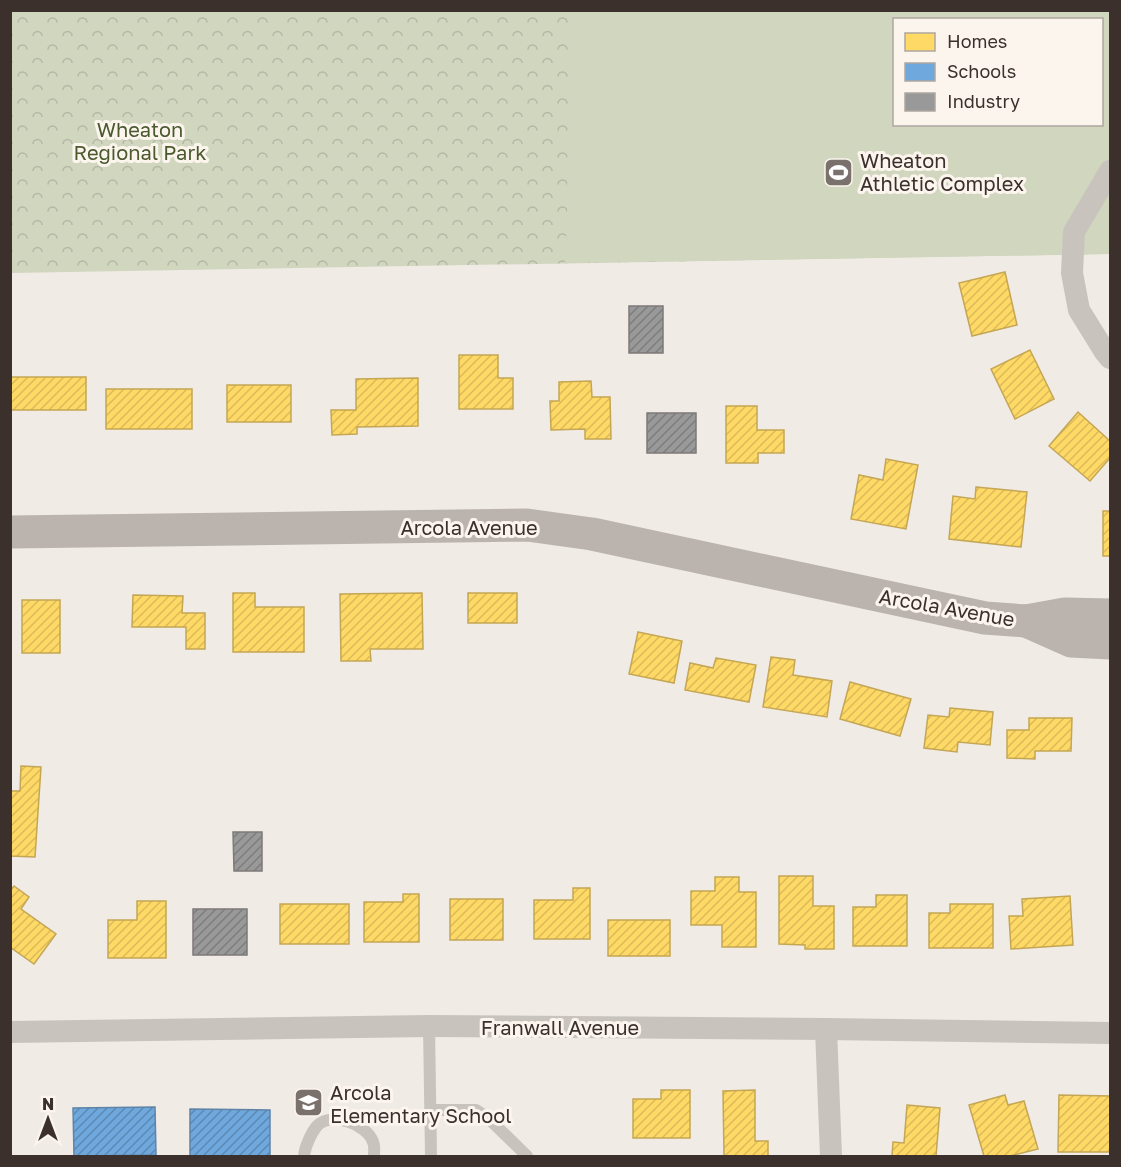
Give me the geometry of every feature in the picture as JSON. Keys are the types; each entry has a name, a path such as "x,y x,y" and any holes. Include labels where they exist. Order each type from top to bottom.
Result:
{"street":[{"path":"1110,171 1074,232 1072,273 1079,310 1110,358"},
{"name":"Arcola Avenue","path":"10,532 527,525 592,534 985,618 1026,621 1065,614 1110,615"},
{"name":"Arcola Avenue","path":"1026,621 1071,641 1110,643"},
{"name":"Franwall Avenue","path":"10,1032 429,1026 1110,1033"},
{"path":"826,1029 831,1156"}],"lane":[{"path":"429,1026 431,1156"},
{"path":"431,1110 476,1110 488,1118 527,1156"},
{"path":"304,1156 318,1125 333,1119 350,1122 364,1129 374,1143 374,1156"}],"green space":[{"name":"Wheaton Regional Park","path":"10,11 1110,11 1110,254 11,273"},
{"name":"Wheaton Athletic Complex","path":"569,11 1110,11 1110,254 565,263"}],"building: Homes":[{"path":"1005,272 1017,325 972,336 959,283"},
{"path":"1030,350 1054,399 1015,419 991,369"},
{"path":"459,355 498,355 498,378 513,378 513,409 459,409"},
{"path":"10,377 86,377 86,410 10,410"},
{"path":"418,378 418,426 357,427 357,434 332,435 331,410 356,410 356,379"},
{"path":"591,381 592,397 610,397 611,439 585,439 585,429 551,430 550,401 559,401 559,382"},
{"path":"227,385 291,385 291,422 227,422"},
{"path":"106,389 192,389 192,429 106,429"},
{"path":"726,406 757,406 757,430 784,430 784,453 758,453 758,463 726,463"},
{"path":"1078,412 1110,441 1110,458 1090,481 1049,446"},
{"path":"886,459 918,465 906,529 851,519 859,475 883,480"},
{"path":"976,487 1027,492 1021,547 949,539 953,496 975,499"},
{"path":"1103,511 1110,511 1110,556 1103,556"},
{"path":"233,593 255,593 255,607 304,607 304,652 233,652"},
{"path":"422,593 423,649 370,649 371,661 341,661 340,594"},
{"path":"468,593 517,593 517,623 468,623"},
{"path":"133,595 183,596 182,613 205,613 205,649 186,649 186,627 132,627"},
{"path":"22,600 60,600 60,653 22,653"},
{"path":"638,632 682,641 674,683 629,674"},
{"path":"771,657 795,660 793,675 832,681 827,717 763,707"},
{"path":"716,658 756,665 749,702 685,690 690,663 713,668"},
{"path":"850,682 911,699 900,736 840,719"},
{"path":"950,708 993,712 990,745 958,742 957,752 924,748 928,715 949,717"},
{"path":"1029,718 1072,718 1071,751 1035,751 1035,759 1007,758 1007,730 1029,730"},
{"path":"21,766 41,767 35,857 10,856 10,791 20,791"},
{"path":"779,876 813,876 813,906 834,906 834,949 805,949 805,945 779,944"},
{"path":"715,877 739,877 739,892 756,892 756,947 722,947 722,925 691,925 691,891 715,891"},
{"path":"14,886 29,897 21,909 56,934 34,964 10,947 10,891"},
{"path":"573,888 590,888 590,939 534,939 534,900 573,900"},
{"path":"403,894 419,894 419,942 364,942 364,902 403,902"},
{"path":"876,895 907,895 907,946 853,946 853,907 876,907"},
{"path":"1070,896 1073,945 1011,949 1009,916 1023,916 1022,899"},
{"path":"450,899 503,899 503,940 450,940"},
{"path":"137,901 166,901 166,958 108,958 108,920 137,920"},
{"path":"280,904 349,904 349,944 280,944"},
{"path":"950,904 993,904 993,948 929,948 929,913 950,913"},
{"path":"608,920 670,920 670,956 608,956"},
{"path":"661,1090 690,1090 690,1138 633,1138 633,1099 661,1099"},
{"path":"755,1090 755,1141 768,1141 768,1156 724,1156 723,1091"},
{"path":"1005,1095 1008,1105 1024,1101 1038,1149 1010,1156 984,1156 969,1105"},
{"path":"1059,1095 1110,1096 1110,1152 1058,1152"},
{"path":"907,1105 940,1108 936,1156 892,1156 893,1142 904,1143"}],"building: Schools":[{"path":"155,1107 156,1155 74,1156 73,1108"},
{"path":"190,1109 270,1110 270,1156 190,1156"}],"building: Industry":[{"path":"629,306 663,306 663,353 629,353"},
{"path":"647,413 696,413 696,453 647,453"},
{"path":"233,832 262,832 262,871 234,871"},
{"path":"193,909 247,909 247,955 193,955"}],"place":[{"name":"Wheaton Athletic Complex","path":"839,172"},
{"name":"Arcola Elementary School","path":"309,1103"}]}
